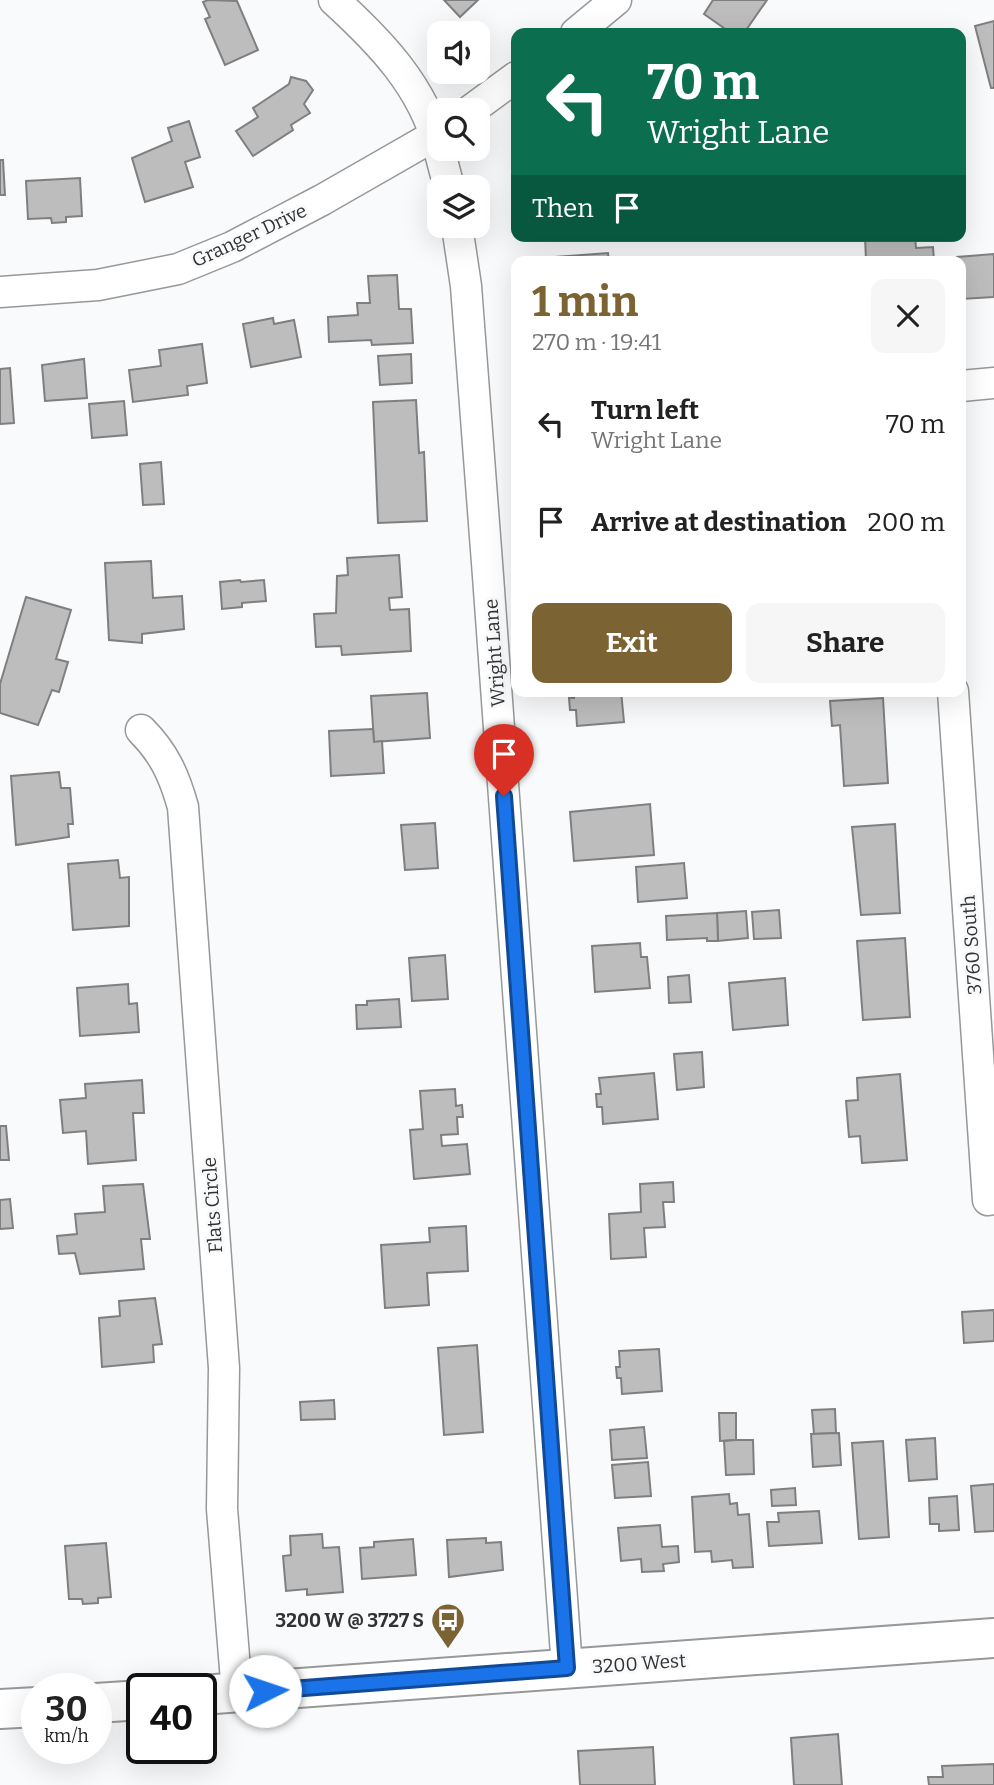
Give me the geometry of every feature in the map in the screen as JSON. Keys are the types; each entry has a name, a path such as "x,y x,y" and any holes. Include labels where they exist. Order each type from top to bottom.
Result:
{"street":[{"path":"334,0 391,54 416,93 427,117"},
{"path":"582,28 617,0"},
{"path":"487,98 511,81"},
{"name":"Granger Drive","path":"0,292 98,285 178,269 232,247 427,147"},
{"name":"Wright Lane","path":"459,238 466,286 487,562 567,1668"},
{"path":"966,386 994,383"},
{"name":"3760 South","path":"953,697 991,1199"},
{"name":"Flats Circle","path":"141,730 160,750 175,776 183,807 224,1368 219,1694"},
{"name":"3200 West","path":"219,1694 994,1637"},
{"path":"0,1710 21,1708"}],"building":[{"path":"444,0 478,0 460,17"},
{"path":"713,0 767,0 747,28 724,28 704,14"},
{"path":"237,1 258,50 225,65 205,19 210,17 203,2"},
{"path":"994,21 994,88 991,88 975,26"},
{"path":"291,77 306,81 313,90 304,104 310,113 291,125 293,130 253,156 236,131 258,117 253,108 289,84"},
{"path":"189,121 200,157 185,162 193,187 145,202 132,158 172,141 168,128"},
{"path":"0,160 3,160 5,195 0,195"},
{"path":"80,178 82,216 66,217 66,222 52,223 51,218 28,219 26,181"},
{"path":"865,242 916,242 916,248 933,247 934,256 866,256"},
{"path":"608,253 608,256 568,256"},
{"path":"994,254 994,297 966,299 966,256"},
{"path":"397,275 399,309 411,309 413,343 372,345 371,340 329,342 328,317 358,315 357,303 370,303 368,276"},
{"path":"273,318 274,324 294,320 301,357 251,367 243,324"},
{"path":"202,344 207,383 187,386 188,395 133,402 129,370 161,366 159,350"},
{"path":"411,354 412,383 380,385 378,356"},
{"path":"84,359 87,398 45,401 42,365"},
{"path":"10,368 14,423 0,424 0,369"},
{"path":"416,400 419,453 424,452 427,521 378,523 373,402"},
{"path":"124,401 127,435 92,438 89,404"},
{"path":"161,462 164,504 143,505 140,464"},
{"path":"399,555 402,597 389,598 390,610 409,609 411,651 342,655 341,646 316,647 314,614 336,613 337,576 348,575 347,558"},
{"path":"151,561 153,598 182,596 184,629 142,634 142,643 109,640 105,563"},
{"path":"264,580 266,601 242,603 242,607 222,609 220,582"},
{"path":"26,597 71,610 56,659 68,662 59,692 52,690 38,725 0,713 0,684"},
{"path":"427,693 430,738 374,742 371,696"},
{"path":"622,697 624,722 577,726 576,710 570,710 569,698"},
{"path":"883,698 888,783 844,786 840,725 832,726 830,701"},
{"path":"373,729 374,742 382,741 384,773 331,776 329,731"},
{"path":"59,772 61,788 70,788 73,824 68,824 69,837 16,845 11,776"},
{"path":"650,804 654,855 574,861 570,812"},
{"path":"435,823 438,868 405,870 401,825"},
{"path":"895,824 900,913 861,915 852,827"},
{"path":"118,860 120,878 129,877 129,926 73,930 68,864"},
{"path":"684,863 687,898 638,902 636,867"},
{"path":"779,910 781,938 754,939 752,912"},
{"path":"746,911 748,938 718,941 717,913"},
{"path":"717,913 718,941 707,941 707,938 667,940 666,916"},
{"path":"905,938 910,1017 863,1020 857,941"},
{"path":"640,943 641,957 647,957 650,988 595,992 592,946"},
{"path":"445,955 448,999 412,1001 409,958"},
{"path":"689,975 691,1002 669,1003 668,977"},
{"path":"785,978 788,1025 733,1030 729,983"},
{"path":"128,984 129,1004 137,1003 139,1032 80,1036 77,988"},
{"path":"399,999 401,1027 357,1029 356,1005 367,1005 367,1001"},
{"path":"702,1052 704,1087 677,1090 674,1054"},
{"path":"654,1073 658,1119 603,1124 602,1107 597,1107 596,1094 601,1094 599,1078"},
{"path":"900,1074 907,1160 862,1163 860,1136 849,1137 846,1101 858,1100 857,1078"},
{"path":"142,1080 144,1113 133,1113 136,1160 88,1164 86,1131 63,1133 60,1100 86,1098 85,1084"},
{"path":"455,1089 456,1106 462,1105 463,1117 457,1117 458,1134 441,1135 442,1146 467,1144 470,1174 414,1179 410,1130 423,1129 420,1091"},
{"path":"0,1126 6,1126 9,1160 0,1160"},
{"path":"673,1182 674,1202 663,1202 665,1227 644,1228 646,1257 611,1259 609,1214 641,1212 640,1184"},
{"path":"143,1184 150,1239 141,1239 144,1269 80,1274 75,1253 59,1254 57,1236 77,1234 75,1214 105,1212 103,1186"},
{"path":"10,1199 13,1228 0,1229 0,1200"},
{"path":"466,1226 468,1271 427,1273 429,1305 385,1308 381,1245 430,1242 429,1228"},
{"path":"155,1298 162,1344 153,1345 154,1362 102,1367 99,1318 120,1316 119,1301"},
{"path":"994,1310 994,1341 964,1343 962,1312"},
{"path":"477,1345 483,1432 444,1435 438,1348"},
{"path":"659,1349 662,1391 622,1394 621,1378 617,1378 616,1367 620,1367 619,1351"},
{"path":"334,1400 335,1419 301,1420 300,1402"},
{"path":"835,1409 836,1433 814,1434 812,1410"},
{"path":"719,1413 736,1413 736,1440 720,1441"},
{"path":"644,1427 647,1458 612,1460 610,1430"},
{"path":"839,1433 841,1465 813,1467 811,1434"},
{"path":"935,1438 937,1479 909,1481 906,1440"},
{"path":"753,1440 754,1474 726,1475 724,1441"},
{"path":"883,1441 889,1537 859,1539 852,1443"},
{"path":"648,1462 651,1496 615,1498 612,1465"},
{"path":"994,1484 994,1531 975,1532 971,1486"},
{"path":"795,1488 796,1505 772,1506 771,1490"},
{"path":"729,1494 730,1504 737,1503 738,1515 749,1514 753,1567 733,1568 732,1560 712,1562 711,1551 695,1552 692,1497"},
{"path":"957,1496 959,1530 939,1531 939,1524 930,1524 929,1498"},
{"path":"819,1511 822,1543 769,1546 767,1522 779,1522 778,1513"},
{"path":"660,1525 662,1547 678,1546 679,1562 663,1564 664,1571 642,1572 641,1559 621,1561 618,1528"},
{"path":"322,1534 323,1548 339,1547 343,1592 307,1595 307,1589 286,1591 283,1556 291,1555 290,1536"},
{"path":"486,1538 486,1543 501,1542 503,1570 449,1577 447,1540"},
{"path":"413,1539 416,1575 362,1579 360,1548 374,1547 374,1542"},
{"path":"106,1543 111,1597 98,1598 98,1603 83,1604 82,1599 69,1599 65,1546"},
{"path":"838,1734 842,1785 794,1785 791,1738"},
{"path":"653,1747 655,1785 580,1785 578,1751"},
{"path":"994,1764 994,1785 929,1785 928,1777 943,1777 942,1766"}],"place":[{"name":"3200 W @ 3727 S","path":"448,1650"}],"route":[{"path":"265,1691 567,1668 504,796"}]}
